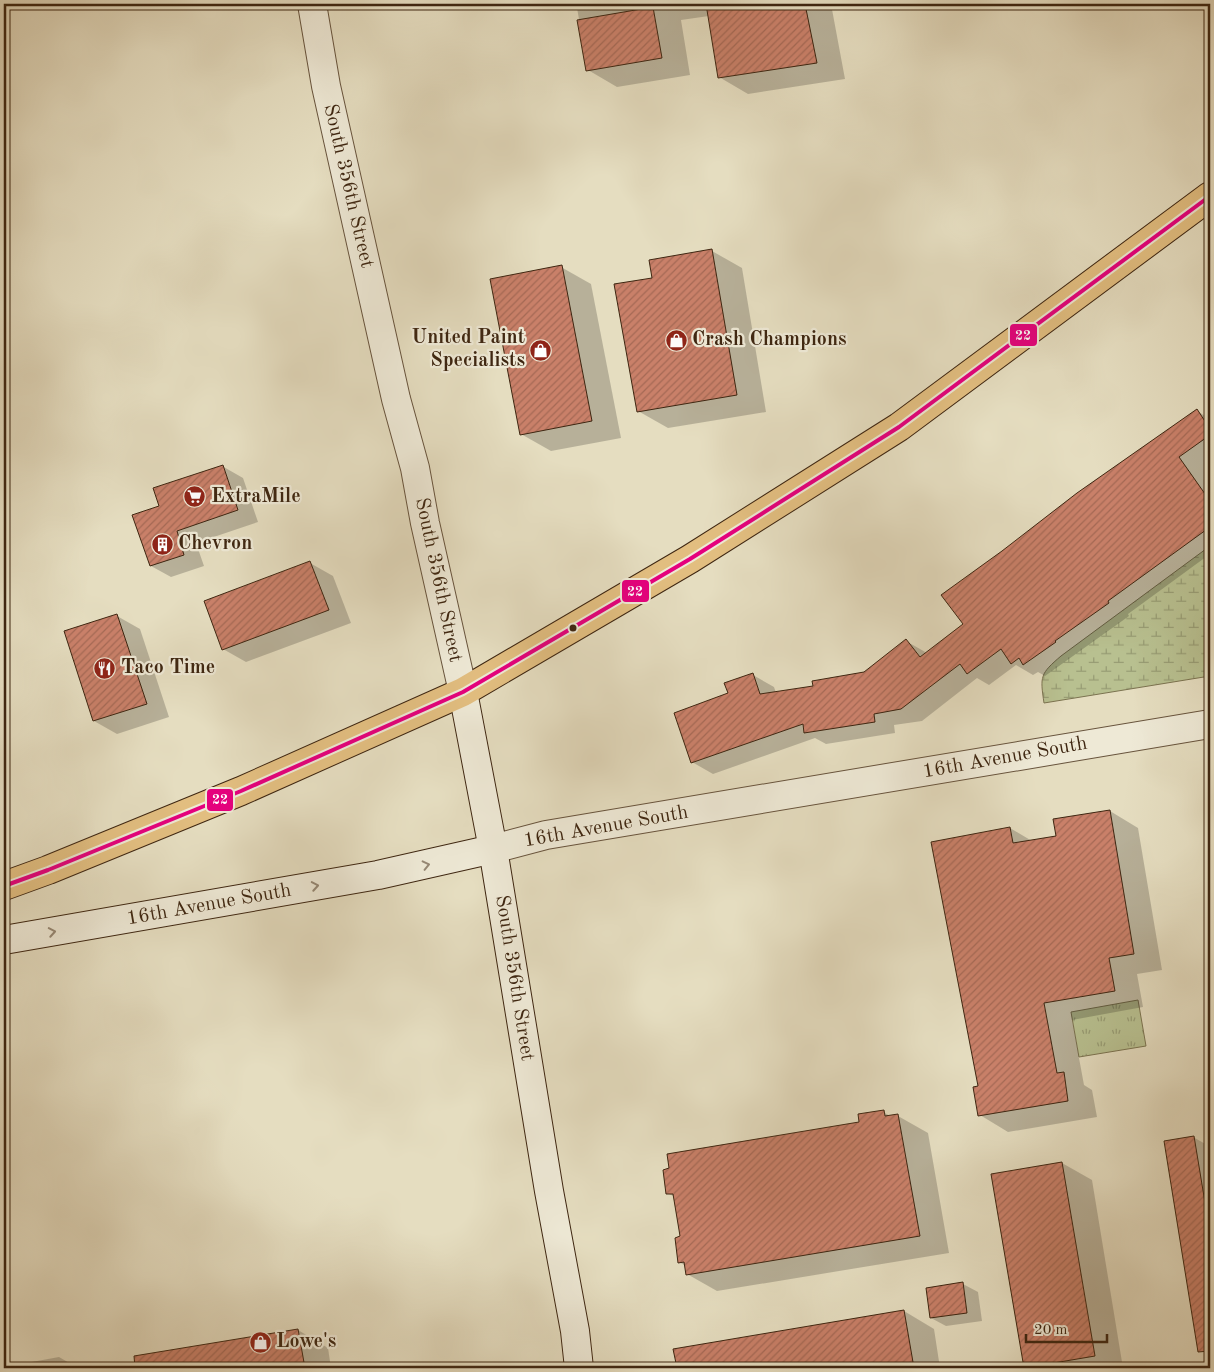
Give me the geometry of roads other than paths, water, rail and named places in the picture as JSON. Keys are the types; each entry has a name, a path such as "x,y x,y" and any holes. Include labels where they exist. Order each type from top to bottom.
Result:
{"main road":[{"path":"4,886 48,870 241,791 463,692 690,559 899,427 1210,196"}],"street":[{"name":"South 356th Street","path":"312,4 326,86 396,399 415,468 425,523 463,692 493,850 549,1191 575,1331 579,1368"},
{"name":"16th Avenue South","path":"4,940 378,875 493,850 546,835 1210,724"}],"place":[{"name":"Crash Champions","path":"676,340"},
{"name":"United Paint Specialists","path":"541,350"},
{"name":"ExtraMile","path":"195,497"},
{"name":"Chevron","path":"162,544"},
{"name":"Taco Time","path":"105,668"},
{"name":"Lowe's","path":"260,1342"}]}
